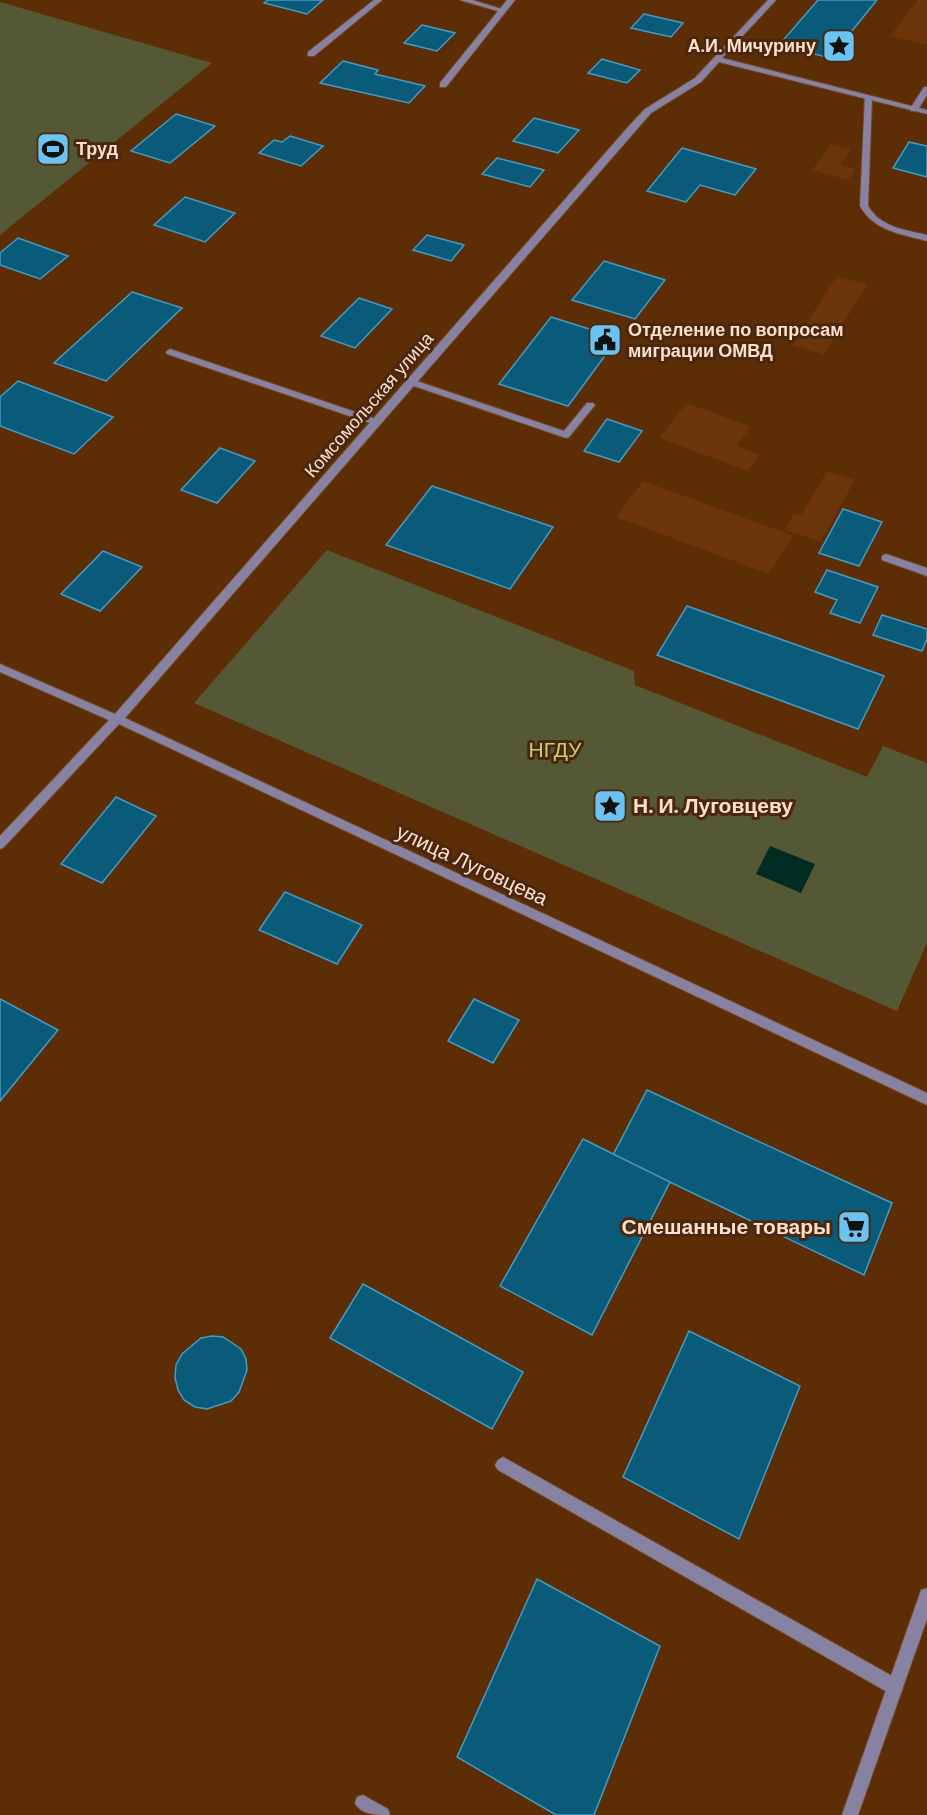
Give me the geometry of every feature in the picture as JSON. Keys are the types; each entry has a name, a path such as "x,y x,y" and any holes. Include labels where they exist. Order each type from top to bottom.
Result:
{"street":[{"path":"312,54 378,0"},
{"path":"464,0 501,10"},
{"path":"444,85 501,10 512,0"},
{"name":"Комсомольская улица","path":"0,844 117,719 632,128 648,111 698,80 772,0"},
{"path":"717,59 927,112"},
{"path":"914,109 927,89"},
{"path":"868,97 864,206 868,215 886,226 927,238"},
{"path":"170,352 376,422"},
{"path":"411,382 566,435 590,405"},
{"path":"885,558 927,572"},
{"name":"улица Луговцева","path":"0,668 117,719 927,1099"},
{"path":"503,1465 895,1687"},
{"path":"850,1815 927,1596"},
{"path":"363,1803 382,1815"}],"shaded area":[{"path":"918,0 927,0 927,45 890,36"},
{"path":"831,144 851,149 840,165 856,169 848,180 812,170"},
{"path":"837,276 867,285 824,355 792,345"},
{"path":"687,403 751,427 736,446 760,455 748,471 659,438"},
{"path":"827,471 855,480 820,542 785,530 794,513 801,515"},
{"path":"643,481 794,536 769,574 616,517"}],"green space":[{"name":"Труд","path":"0,2 212,63 0,235"},
{"name":"НГДУ","path":"327,550 634,671 635,685 867,777 883,746 927,763 927,943 897,1011 194,703"}],"water":[{"path":"770,846 815,864 801,893 756,874"}],"building":[{"path":"268,0 323,0 307,14 264,3"},
{"path":"818,0 877,0 830,58 779,45"},
{"path":"644,14 683,23 671,37 631,28"},
{"path":"422,25 455,33 437,51 404,43"},
{"path":"602,59 640,70 627,83 588,73"},
{"path":"343,61 378,70 375,74 425,86 409,103 320,83"},
{"path":"176,114 215,126 170,163 131,151"},
{"path":"534,118 579,130 558,153 513,141"},
{"path":"290,136 323,146 301,166 259,153 274,140 282,142"},
{"path":"909,142 927,146 927,177 893,168"},
{"path":"682,148 756,169 735,195 700,185 686,202 647,191"},
{"path":"497,158 544,170 530,187 482,174"},
{"path":"185,197 235,213 205,242 154,225"},
{"path":"427,235 464,245 451,261 413,250"},
{"path":"18,238 68,256 40,279 0,265 0,253"},
{"path":"604,261 665,280 635,319 572,300"},
{"path":"132,292 182,308 106,381 54,363"},
{"path":"359,298 392,309 355,348 321,336"},
{"path":"551,317 618,338 568,406 499,384"},
{"path":"18,381 113,417 74,454 0,426 0,397"},
{"path":"607,419 642,431 619,462 584,451"},
{"path":"220,448 255,461 217,503 181,490"},
{"path":"432,486 553,527 510,589 386,545"},
{"path":"843,509 882,522 859,566 819,553"},
{"path":"103,551 142,567 100,611 61,594"},
{"path":"827,570 878,587 860,623 830,613 837,600 815,592"},
{"path":"687,606 884,676 858,729 657,655"},
{"path":"882,615 927,629 927,639 922,651 873,635"},
{"path":"116,797 156,816 102,883 61,864"},
{"path":"285,892 362,925 337,964 259,930"},
{"path":"0,999 58,1030 0,1101"},
{"path":"474,999 519,1020 493,1063 448,1041"},
{"path":"647,1090 892,1203 864,1275 613,1155"},
{"path":"583,1139 670,1182 592,1335 500,1286"},
{"path":"363,1284 523,1372 492,1429 330,1338"},
{"path":"689,1331 800,1386 739,1539 623,1477"},
{"path":"223,1337 241,1349 246,1359 247,1370 239,1392 231,1401 207,1409 195,1407 184,1400 175,1378 176,1365 182,1354 201,1338"},
{"path":"537,1579 660,1646 594,1815 556,1815 457,1757"}],"place":[{"name":"А.И. Мичурину","path":"839,46"},
{"name":"Труд","path":"53,149"},
{"name":"Отделение по вопросам миграции ОМВД","path":"605,340"},
{"name":"Н. И. Луговцеву","path":"610,806"},
{"name":"Смешанные товары","path":"854,1227"}]}
